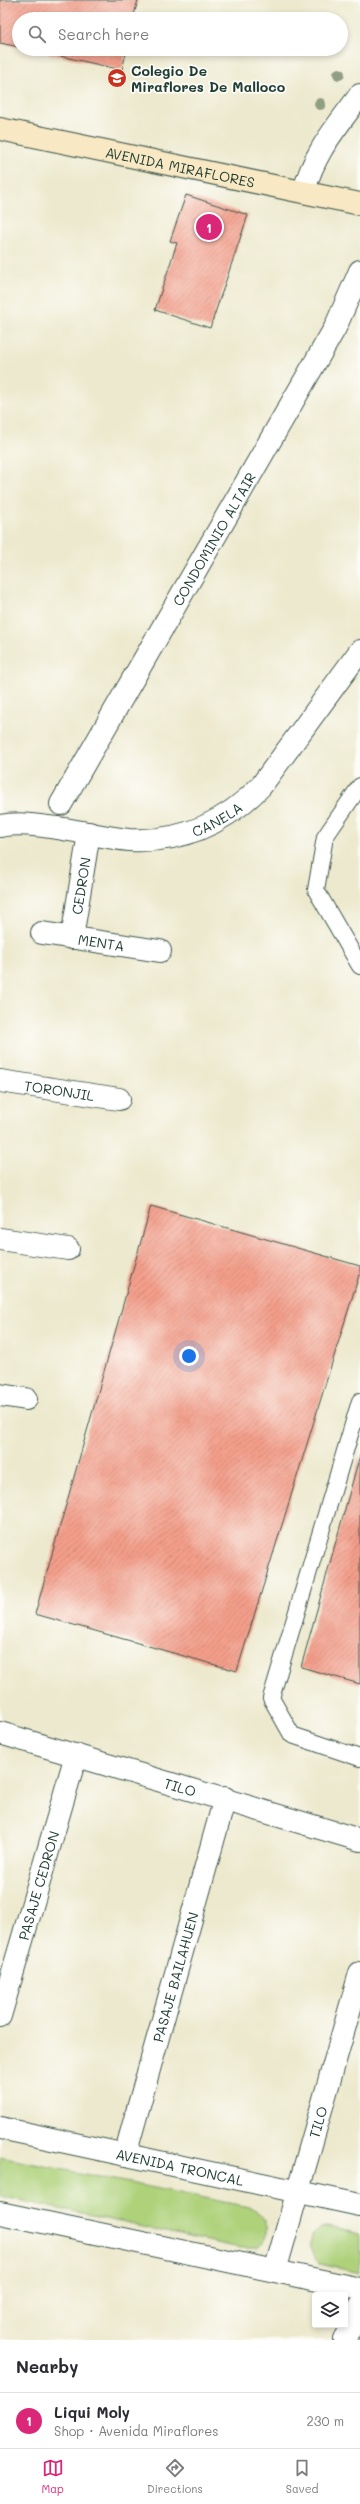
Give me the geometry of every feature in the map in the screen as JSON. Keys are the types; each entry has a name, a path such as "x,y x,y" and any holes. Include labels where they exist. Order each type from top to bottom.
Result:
{"main road":[{"name":"AVENIDA MIRAFLORES","path":"0,130 360,204"}],"street":[{"path":"304,192 309,172 318,152 360,94"},
{"name":"CONDOMINIO ALTAIR","path":"61,804 335,328 360,271"},
{"name":"CANELA","path":"0,826 29,824 129,840 154,840 191,833 224,818 244,803 261,786 360,651"},
{"name":"CEDRON","path":"72,938 89,833"},
{"name":"MENTA","path":"42,933 160,951"},
{"name":"TORONJIL","path":"0,1081 119,1099"},
{"path":"0,1239 68,1249"},
{"path":"0,1395 26,1399"},
{"name":"TILO","path":"0,1733 225,1798 360,1840"},
{"name":"PASAJE CEDRON","path":"0,2016 76,1755"},
{"name":"PASAJE BAILAHUEN","path":"125,2155 225,1798"},
{"name":"TILO","path":"275,2271 296,2191 360,1973"},
{"name":"AVENIDA TRONCAL","path":"0,2128 360,2205"},
{"path":"0,2213 360,2289"},
{"path":"345,2340 360,2307"}],"lane":[{"path":"360,786 325,837 316,890 360,966"},
{"path":"360,1402 271,1698 292,1735 360,1758"}],"green space":[{"path":"0,2157 249,2207 263,2217 266,2226 264,2243 257,2248 240,2248 0,2196"},
{"path":"328,2227 360,2234 360,2273 320,2264 315,2258 311,2248 312,2236 321,2228"}],"building":[{"path":"0,0 138,0 135,12 12,12 12,46 0,43"},
{"path":"60,56 125,56 122,70"},
{"path":"186,195 248,215 210,328 155,310 177,243 170,241"},
{"path":"151,1206 360,1266 360,1272 237,1671 35,1614"},
{"path":"360,1455 360,1684 301,1667"}],"place":[{"name":"Colegio De Miraflores De Malloco","path":"117,78"},
{"name":"Liqui Moly","path":"209,227"}]}
